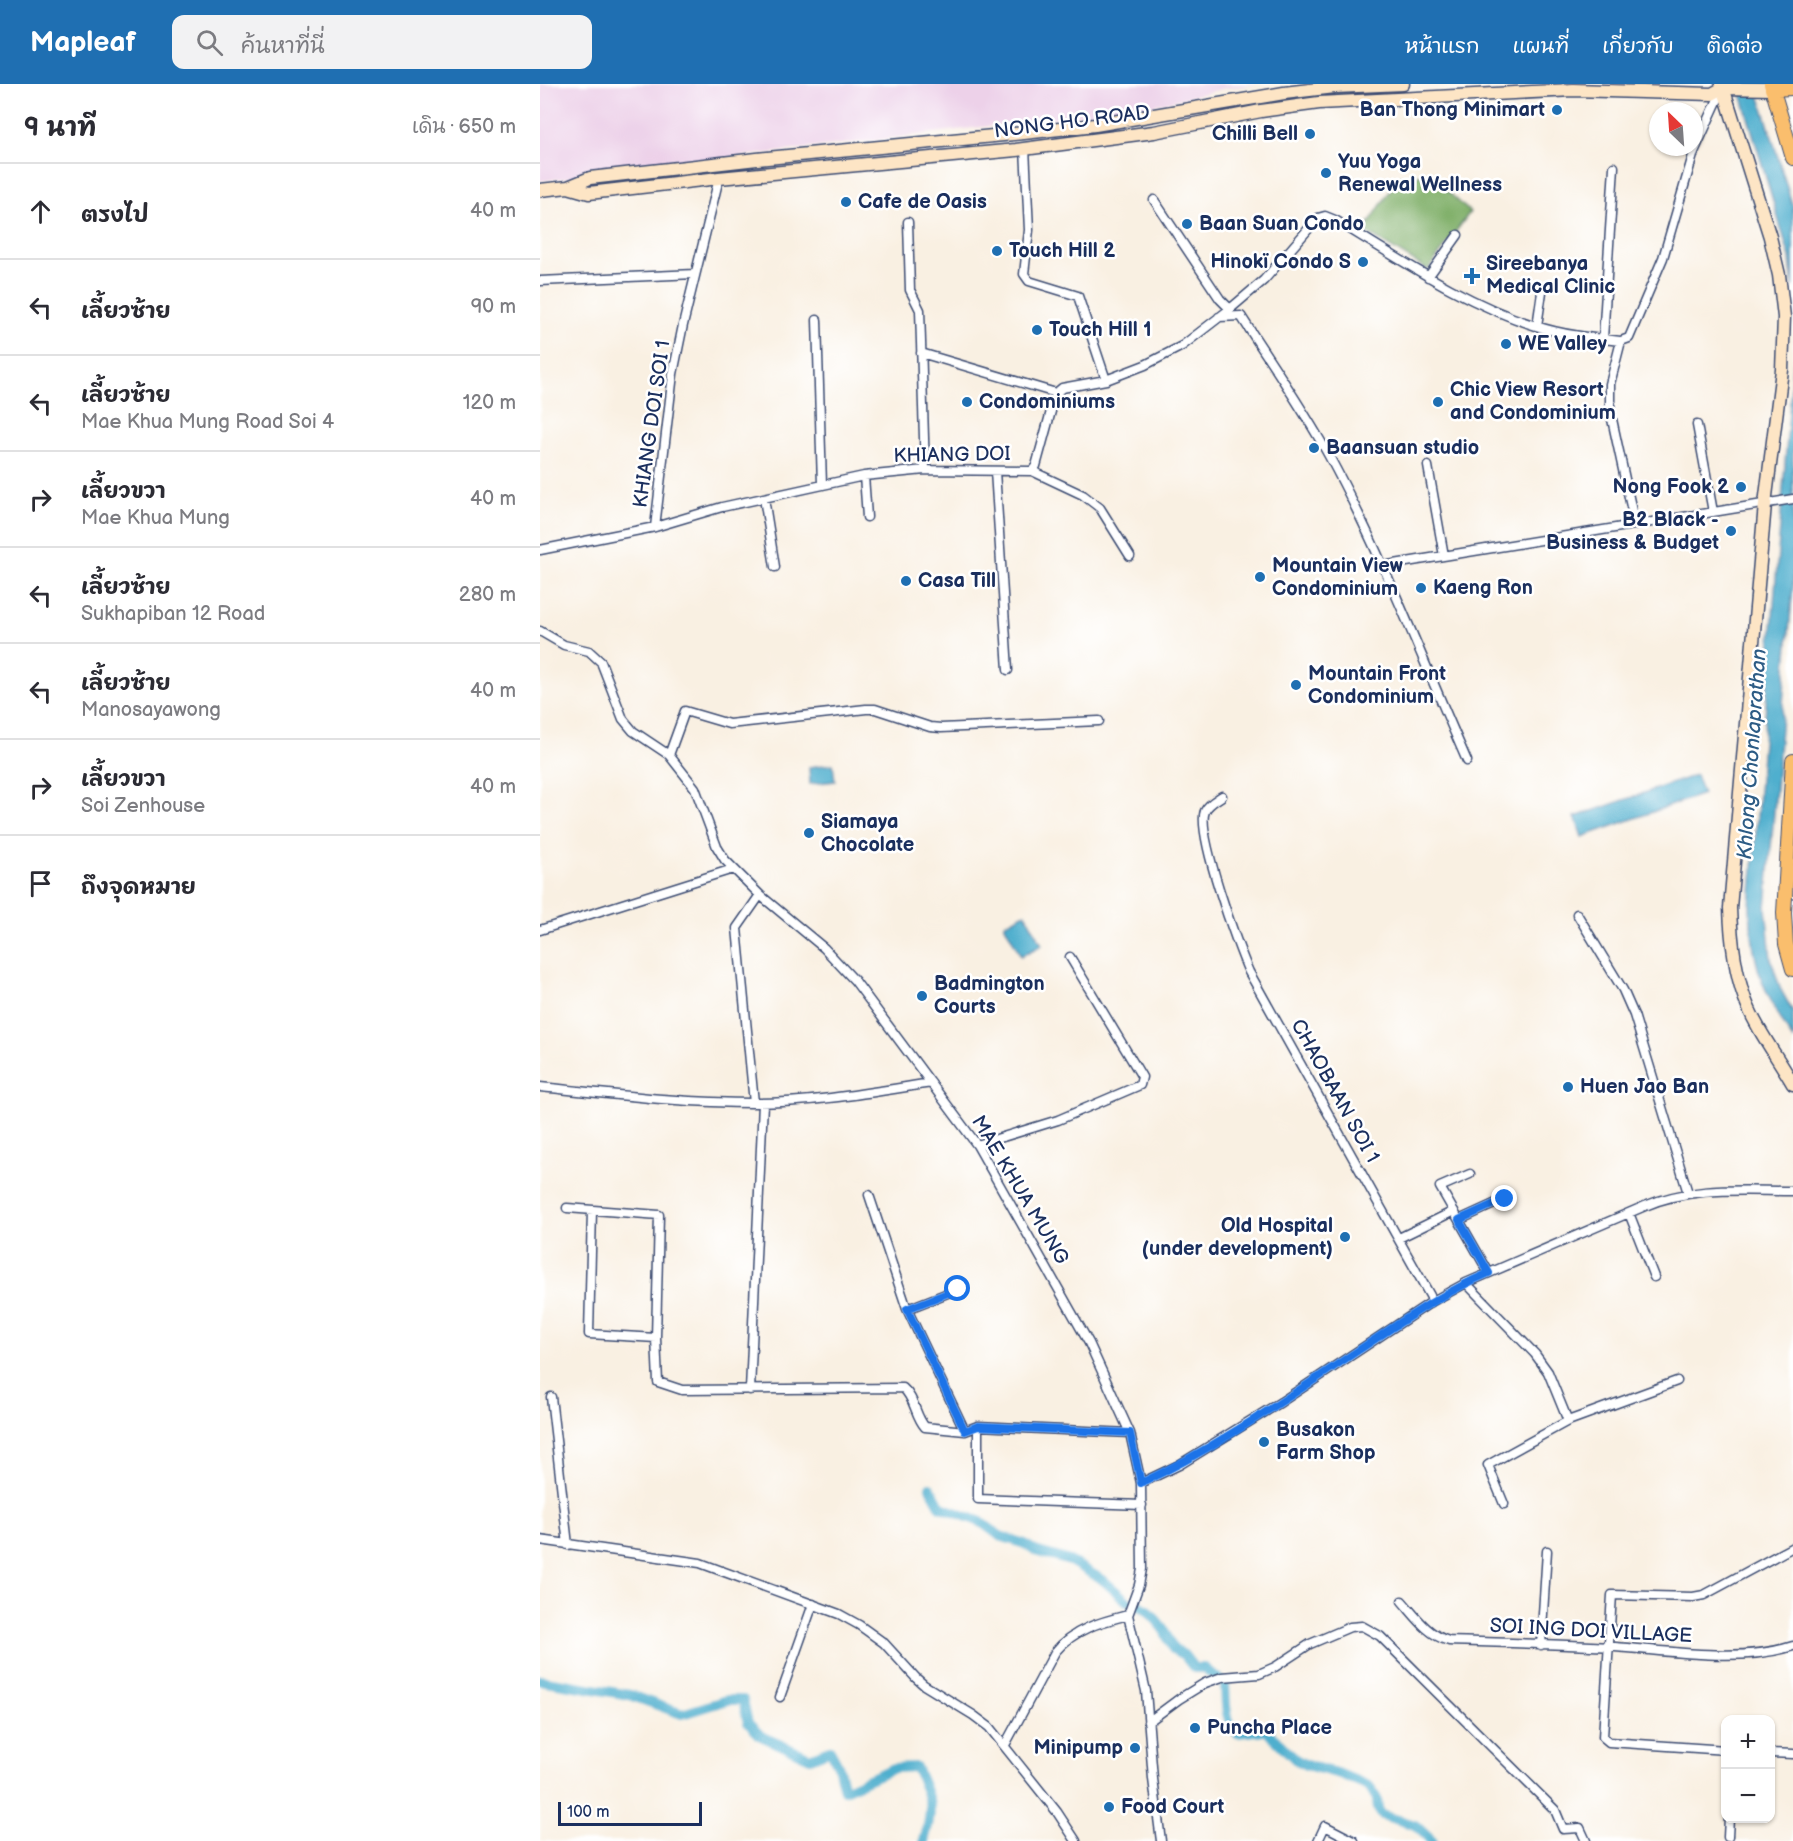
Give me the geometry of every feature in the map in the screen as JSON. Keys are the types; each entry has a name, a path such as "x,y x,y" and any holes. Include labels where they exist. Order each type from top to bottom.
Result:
{"main road":[{"path":"1792,88 1772,87 1793,158"},
{"path":"1793,761 1784,913 1786,944 1793,969"}],"street":[{"name":"NONG HO ROAD","path":"540,190 568,187 590,178 775,157 1030,133 1095,125 1284,93 1335,87 1403,84"},
{"name":"NONG HO ROAD","path":"568,187 589,193 776,172 1032,148 1154,132 1261,111 1336,102 1573,90 1712,94 1721,86 1772,87"},
{"path":"921,353 1056,393 1062,388 1106,380 1161,358 1182,346 1263,280 1318,218 1325,216 1428,277 1486,307 1537,327 1621,341 1629,338 1663,258 1694,153 1721,86"},
{"path":"1721,86 1770,237 1779,275 1784,317 1782,370 1766,504 1730,925 1734,959 1745,999 1753,1017 1793,1084"},
{"path":"1335,87 1336,102"},
{"path":"1030,133 1032,148 1029,230 1024,274 1029,281 1078,296 1106,380"},
{"path":"775,157 776,172"},
{"path":"1603,339 1614,167"},
{"path":"655,527 673,374 719,178"},
{"path":"1154,200 1220,299 1230,309"},
{"path":"908,222 910,290 920,310 925,470"},
{"path":"1428,277 1458,235"},
{"path":"540,281 695,274"},
{"path":"1537,327 1542,292"},
{"path":"1218,317 1241,316 1328,453 1382,566 1467,761"},
{"path":"817,320 822,485"},
{"path":"1621,341 1610,384 1611,410 1635,525"},
{"name":"KHIANG DOI","path":"540,550 655,527 722,507 864,476 925,470 1032,471 1036,466 1056,393"},
{"path":"1697,425 1713,512"},
{"path":"1428,466 1444,556"},
{"path":"995,471 1008,670"},
{"path":"1032,471 1083,495 1100,508 1130,556"},
{"path":"864,476 867,517"},
{"path":"764,498 775,567"},
{"path":"1382,566 1793,499"},
{"name":"MAE KHUA MUNG","path":"540,631 564,645 589,651 600,662 622,719 633,731 669,755 695,788 724,860 760,895 824,948 855,981 977,1145 1076,1318 1130,1433 1141,1483 1142,1569 1128,1615"},
{"path":"669,755 685,711 729,724 866,709 874,709 930,727 941,728 1098,721"},
{"name":"CHAOBAAN SOI 1","path":"1222,795 1204,812 1203,819 1206,840 1220,892 1238,948 1249,972 1433,1301"},
{"path":"540,930 733,869"},
{"path":"750,1390 758,1103 737,928 760,895"},
{"path":"1577,914 1623,990 1634,1015 1688,1192"},
{"path":"977,1145 1058,1120 1140,1084 1142,1077 1070,957"},
{"path":"540,1087 678,1101 758,1103 852,1095 931,1083"},
{"path":"1470,1174 1440,1187 1489,1273"},
{"path":"1141,1483 1179,1465 1281,1402 1433,1301 1466,1283 1660,1199 1688,1192 1704,1191 1793,1191"},
{"path":"870,1196 907,1309 965,1431"},
{"path":"1459,1220 1505,1199"},
{"path":"567,1208 659,1215 656,1338 658,1382 682,1390 903,1388 908,1392 921,1423 925,1427 965,1431 978,1426 1130,1433"},
{"path":"592,1210 589,1334 656,1338"},
{"path":"1399,1238 1454,1212"},
{"path":"1629,1213 1654,1277"},
{"path":"1466,1283 1535,1354 1548,1372 1568,1421"},
{"path":"907,1309 958,1289"},
{"path":"1504,1504 1488,1465 1568,1421 1677,1381"},
{"path":"550,1397 568,1545"},
{"path":"978,1426 978,1499 1142,1505"},
{"path":"540,1540 700,1563 839,1614 859,1625 884,1643 916,1678 989,1727 1057,1812 1076,1841"},
{"path":"1721,1750 1609,1742 1603,1737 1612,1595 1693,1598 1704,1595 1793,1547"},
{"path":"1541,1645 1547,1551"},
{"name":"SOI ING DOI VILLAGE","path":"1402,1601 1430,1632 1449,1641 1609,1647 1734,1655 1775,1652 1793,1646"},
{"path":"780,1697 813,1605"},
{"path":"1005,1745 1063,1641 1087,1627 1128,1615 1145,1684 1161,1841"},
{"path":"1148,1722 1205,1683 1222,1677 1259,1674 1275,1667 1310,1644 1350,1628 1362,1626 1380,1636 1555,1810 1563,1829 1580,1828 1586,1841"},
{"path":"1775,1753 1793,1754"},
{"path":"1728,1837 1729,1823"},
{"path":"1318,1841 1325,1826 1354,1841"}],"shaded area":[{"path":"540,84 1258,84 1226,88 1146,107 540,181"}],"green space":[{"path":"1429,174 1470,212 1428,270 1364,231 1399,177"}],"water":[{"path":"1738,84 1756,84 1793,207 1793,287 1790,258"},
{"path":"1793,363 1793,584 1766,908 1771,959 1780,988 1793,1012 1793,1040 1773,1006 1756,962 1750,906"},
{"path":"833,764 835,781 810,784 809,767"},
{"path":"1696,775 1703,794 1582,837 1575,817"},
{"path":"1025,913 1042,945 1021,956 1004,924"}],"waterway":[{"path":"930,1487 941,1507 981,1522 1000,1536 1025,1544 1035,1551 1070,1561 1103,1580 1127,1601"},
{"path":"1135,1603 1148,1610 1163,1628 1173,1649 1184,1655 1194,1668 1205,1668 1225,1684 1228,1716 1237,1733 1266,1730 1295,1759 1306,1765 1340,1774 1369,1786 1377,1799 1378,1809 1382,1815 1415,1825 1432,1841"},
{"path":"540,1680 630,1695 682,1714 727,1700 743,1700 748,1723 761,1736 810,1758 830,1750 838,1765 844,1790 894,1768 916,1767 925,1788 930,1810 924,1841"}],"place":[{"name":"Ban Thong Minimart","path":"1557,110"},
{"name":"Chilli Bell","path":"1310,134"},
{"name":"Yuu Yoga Renewal Wellness","path":"1326,173"},
{"name":"Cafe de Oasis","path":"846,202"},
{"name":"Baan Suan Condo","path":"1187,224"},
{"name":"Touch Hill 2","path":"997,251"},
{"name":"Hinokï Condo S","path":"1363,262"},
{"name":"Sireebanya Medical Clinic","path":"1472,276"},
{"name":"Touch Hill 1","path":"1037,330"},
{"name":"WE Valley","path":"1506,344"},
{"name":"Condominiums","path":"967,402"},
{"name":"Chic View Resort and Condominium","path":"1438,402"},
{"name":"Baansuan studio","path":"1314,448"},
{"name":"Nong Fook 2","path":"1741,487"},
{"name":"B2 Black - Business & Budget","path":"1731,531"},
{"name":"Mountain View Condominium","path":"1260,577"},
{"name":"Casa Till","path":"906,581"},
{"name":"Kaeng Ron","path":"1421,588"},
{"name":"Mountain Front Condominium","path":"1296,685"},
{"name":"Siamaya Chocolate","path":"809,833"},
{"name":"Badmington Courts","path":"922,996"},
{"name":"Huen Jao Ban","path":"1568,1087"},
{"name":"Old Hospital (under development)","path":"1345,1237"},
{"name":"Busakon Farm Shop","path":"1264,1442"},
{"name":"Puncha Place","path":"1195,1728"},
{"name":"Minipump","path":"1135,1748"},
{"name":"Food Court","path":"1109,1807"}],"route":[{"path":"958,1289 907,1309 965,1431 978,1426 1130,1433 1141,1483 1179,1465 1281,1402 1433,1301 1489,1273 1459,1220 1505,1199"}],"water label":[{"name":"Khlong Chonlaprathan","path":"1752,754"}]}
